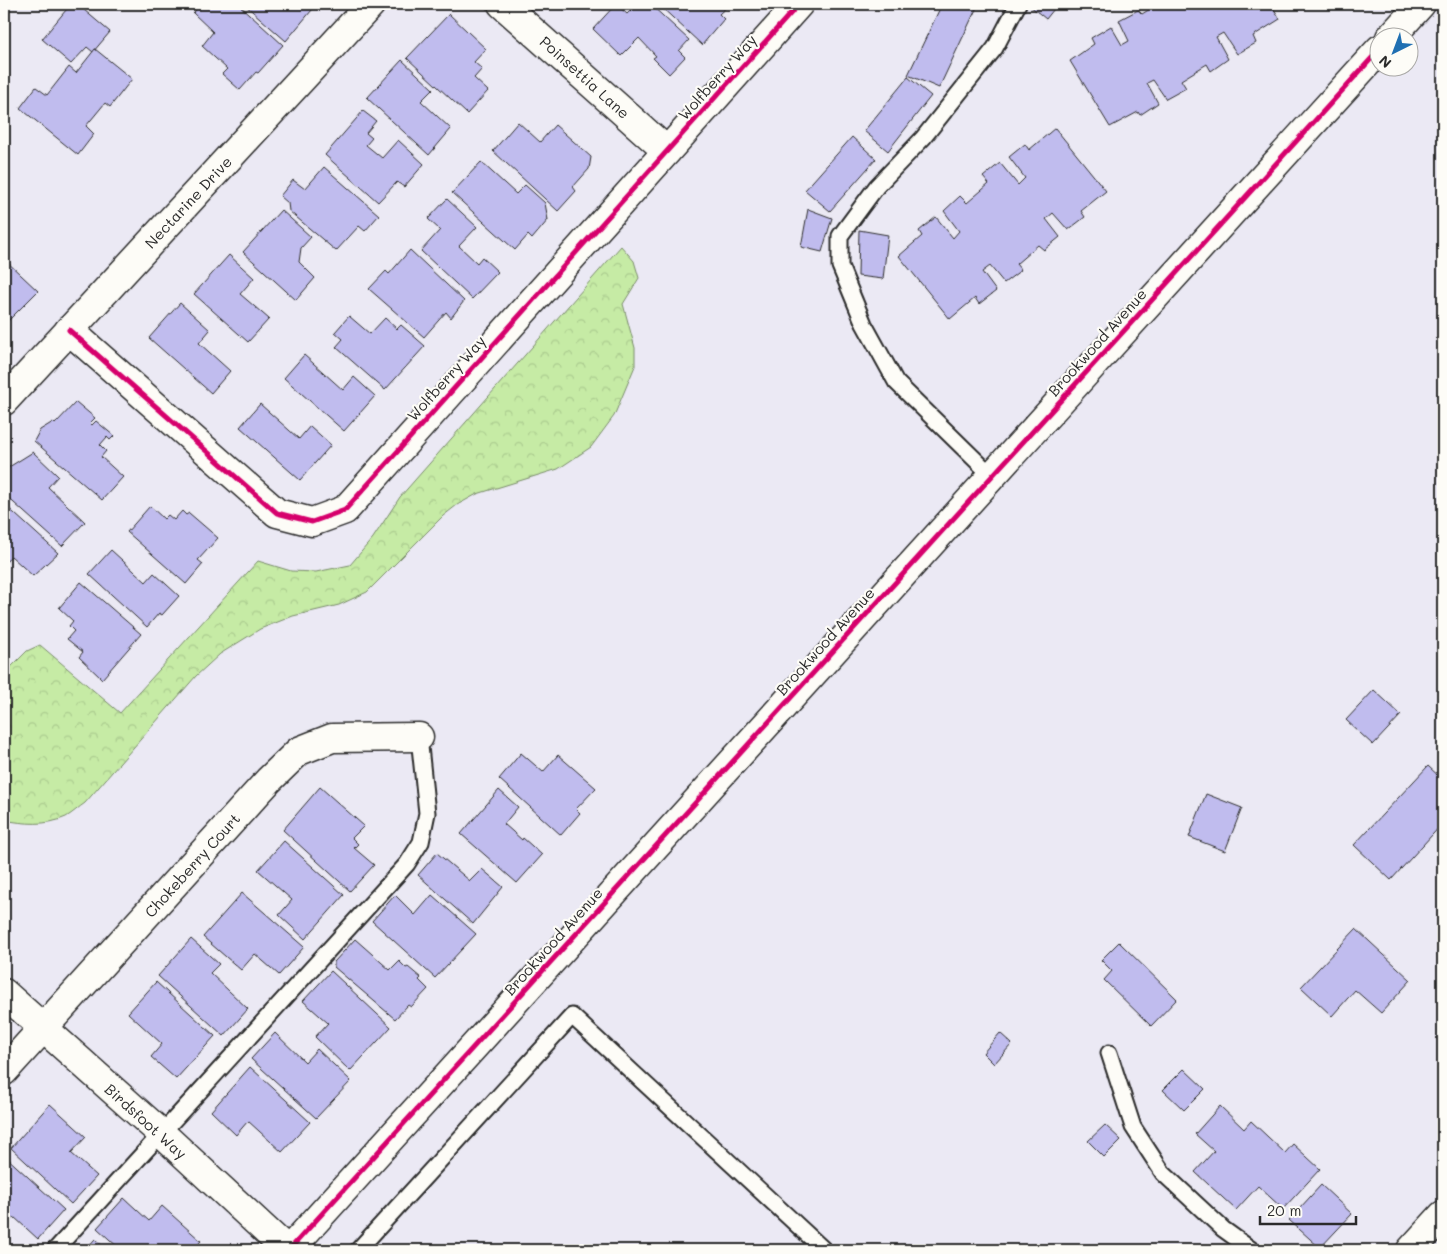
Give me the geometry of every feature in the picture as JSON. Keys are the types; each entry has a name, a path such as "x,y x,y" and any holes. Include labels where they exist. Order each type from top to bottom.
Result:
{"street":[{"name":"Nectarine Drive","path":"4,401 371,4"},
{"name":"Poinsettia Lane","path":"502,4 667,151"},
{"name":"Wolfberry Way","path":"69,330 277,513 312,522 345,510 799,4"},
{"path":"1399,28 1421,4"},
{"name":"Brookwood Avenue","path":"288,1250 1370,60"},
{"name":"Chokeberry Court","path":"4,1071 269,780 299,751 332,738 419,737"},
{"name":"Birdsfoot Way","path":"4,993 288,1250"},
{"path":"1411,1250 1443,1215"}],"lane":[{"path":"992,476 896,382 864,324 840,266 840,236 877,186 923,138 994,48 1018,4"},
{"path":"55,1250 407,864 421,842 427,812 419,737"},
{"path":"358,1250 572,1016 824,1250"},
{"path":"1109,1053 1133,1127 1163,1173 1223,1229 1252,1250"}],"green space":[{"path":"621,246 634,261 639,278 623,304 635,348 635,366 614,416 591,447 558,469 477,494 457,505 443,516 367,592 339,605 293,616 260,629 220,654 196,676 85,803 66,817 43,823 4,820 4,674 27,651 40,645 120,713 258,561 291,571 316,572 350,565 373,538 400,497"}],"building":[{"path":"71,4 77,4 110,32 93,52 87,47 71,64 42,39"},
{"path":"202,4 238,4 283,45 240,90 222,74 227,69 202,46 213,32 193,13"},
{"path":"244,4 317,4 286,41"},
{"path":"558,4 573,4 566,11"},
{"path":"616,4 627,14 637,4 650,4 689,40 679,51 685,57 669,74 653,58 656,56 639,38 621,56 593,29"},
{"path":"658,4 730,4 719,14 724,19 702,45"},
{"path":"942,4 968,4 977,7 939,88 908,75"},
{"path":"1029,4 1058,4 1046,19"},
{"path":"1158,4 1271,4 1280,19 1253,36 1256,43 1237,54 1223,33 1216,37 1228,59 1211,71 1207,64 1181,80 1186,88 1166,99 1153,80 1147,83 1158,103 1140,115 1138,112 1110,127 1070,61 1094,44 1091,38 1111,26 1122,45 1129,41 1119,20 1138,10 1142,14"},
{"path":"449,14 486,49 474,62 482,69 474,78 488,91 467,114 407,58"},
{"path":"95,49 132,79 110,107 105,103 86,126 94,134 78,155 20,108 36,87 47,95 69,67 76,73"},
{"path":"402,60 433,89 421,101 451,129 429,155 367,98"},
{"path":"908,77 931,96 888,151 864,131"},
{"path":"363,111 376,121 366,133 372,138 366,145 382,158 398,140 424,164 404,187 397,182 378,202 325,155"},
{"path":"518,122 540,142 555,125 591,157 589,169 573,187 576,191 558,211 493,151"},
{"path":"1055,128 1106,191 1081,211 1085,217 1068,230 1053,213 1046,219 1060,237 1044,250 1038,245 1016,264 1021,270 1004,283 990,266 982,272 996,291 979,304 975,298 950,319 899,256 922,236 919,231 936,217 953,238 959,231 944,211 960,196 967,203 989,184 983,177 1000,163 1018,185 1025,178 1009,157 1025,144 1029,150"},
{"path":"852,137 876,159 830,211 805,190"},
{"path":"481,162 516,194 525,185 545,203 548,220 532,239 528,235 515,250 452,193"},
{"path":"324,167 379,215 365,231 359,226 336,251 289,211 288,203 280,196 293,180 305,189"},
{"path":"447,199 477,227 459,246 477,263 482,257 498,272 472,299 421,251 440,230 428,219"},
{"path":"808,209 832,218 822,252 801,247"},
{"path":"281,210 311,237 301,248 299,262 315,278 296,300 243,252"},
{"path":"859,230 888,235 883,279 858,276"},
{"path":"410,250 464,301 451,318 446,312 424,337 369,289 386,271 389,274"},
{"path":"229,255 254,278 240,294 269,319 248,342 194,294"},
{"path":"4,259 38,291 4,325"},
{"path":"180,303 210,330 199,343 230,371 211,393 149,338"},
{"path":"349,316 370,334 385,318 397,329 401,325 425,346 385,390 336,347 343,339 335,332"},
{"path":"304,355 343,390 354,377 375,396 344,431 284,378"},
{"path":"76,402 95,418 90,423 92,425 96,421 114,436 110,440 107,437 100,445 106,451 101,457 123,477 102,500 34,441 40,430 53,422 55,424"},
{"path":"260,404 299,439 310,426 331,445 300,480 240,427"},
{"path":"33,452 58,476 48,487 85,522 62,546 4,494 4,476 9,467"},
{"path":"4,504 58,553 33,576 11,556 6,562 4,560"},
{"path":"150,506 164,519 168,515 174,520 182,511 186,515 189,513 218,538 198,560 203,564 186,584 127,532"},
{"path":"111,550 146,582 154,573 179,596 162,615 159,613 147,627 89,574"},
{"path":"81,582 141,634 102,679 79,657 83,652 67,639 74,631 69,626 73,621 59,608"},
{"path":"1374,690 1401,715 1373,745 1346,720"},
{"path":"521,753 543,772 558,755 596,788 576,809 580,813 561,835 499,779"},
{"path":"1428,766 1443,780 1443,823 1391,880 1354,845"},
{"path":"320,787 364,826 352,838 358,844 354,848 374,865 350,891 283,830"},
{"path":"499,790 518,807 504,824 542,855 517,883 461,834"},
{"path":"1206,794 1242,808 1225,851 1189,837"},
{"path":"284,841 344,895 305,939 279,915 292,900 258,870"},
{"path":"437,853 470,881 482,869 503,887 473,924 418,875"},
{"path":"242,893 304,947 279,975 255,954 241,970 203,937"},
{"path":"395,895 415,915 432,895 476,934 435,978 372,921"},
{"path":"1356,929 1411,980 1381,1013 1355,990 1332,1016 1301,987"},
{"path":"191,939 219,964 210,973 248,1009 224,1036 158,976"},
{"path":"355,939 390,970 399,961 406,968 408,967 421,978 419,980 428,989 411,1007 408,1005 395,1019 334,967 334,962"},
{"path":"1119,942 1177,999 1151,1026 1104,980 1112,971 1101,960"},
{"path":"331,971 391,1027 350,1071 315,1037 328,1023 303,1001"},
{"path":"156,982 215,1036 176,1079 151,1057 162,1044 128,1013"},
{"path":"275,1033 305,1062 317,1049 351,1081 316,1118 251,1059"},
{"path":"1000,1033 1012,1044 994,1064 983,1053"},
{"path":"250,1067 310,1122 282,1152 248,1121 236,1135 211,1111"},
{"path":"1184,1069 1205,1089 1184,1110 1163,1090"},
{"path":"50,1104 86,1137 71,1153 97,1176 71,1204 11,1148"},
{"path":"1220,1106 1244,1129 1251,1121 1285,1153 1293,1144 1320,1169 1283,1209 1258,1186 1236,1210 1195,1172 1214,1151 1195,1134"},
{"path":"1105,1125 1121,1140 1104,1157 1088,1141"},
{"path":"4,1155 64,1210 38,1239 14,1217 4,1228"},
{"path":"1321,1185 1352,1214 1320,1248 1289,1220"},
{"path":"124,1198 149,1221 162,1206 201,1241 193,1250 121,1250 97,1228"},
{"path":"95,1239 107,1250 85,1250"}],"cycle path":[{"path":"69,330 277,513 312,522 345,510 799,4"},
{"path":"289,1250 1370,60"}]}
